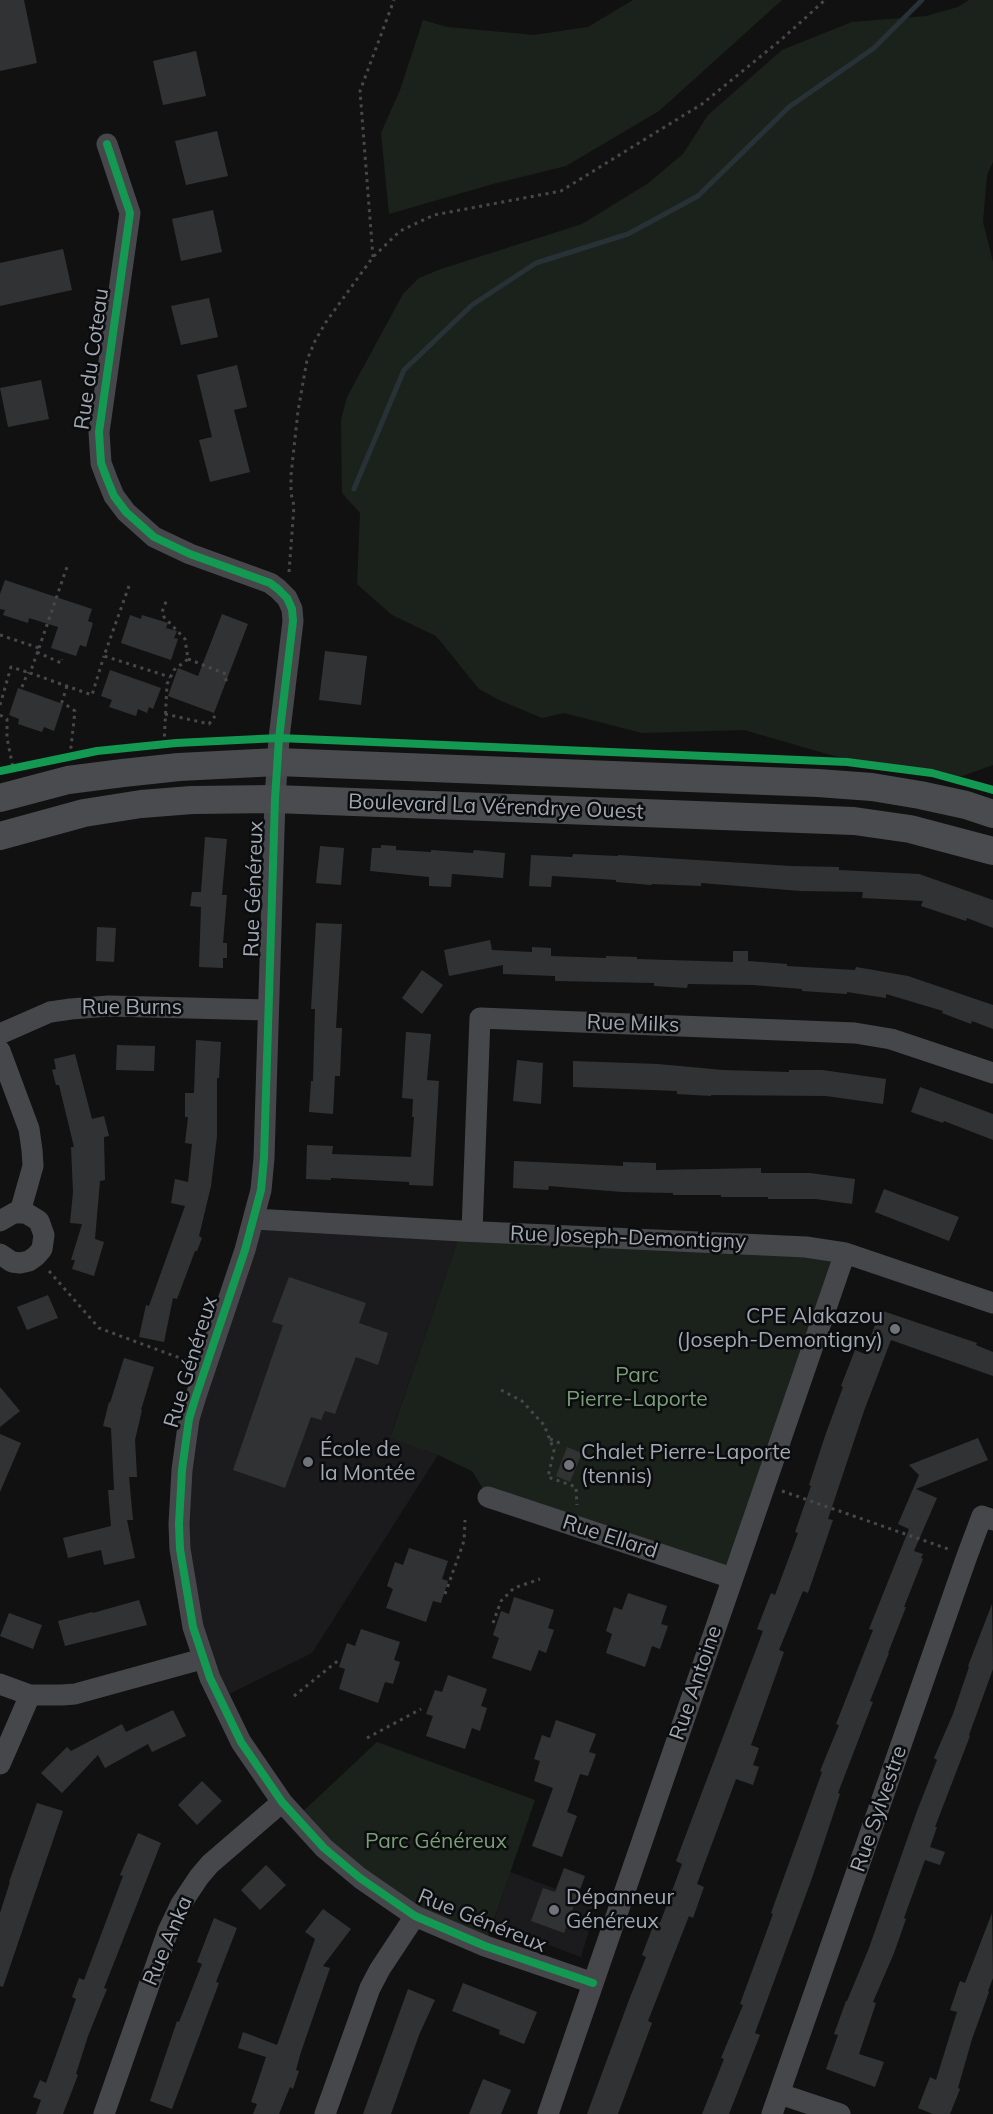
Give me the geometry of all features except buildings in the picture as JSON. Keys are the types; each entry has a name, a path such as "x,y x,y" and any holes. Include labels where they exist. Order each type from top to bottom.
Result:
{"main road":[{"name":"Boulevard La Vérendrye Ouest","path":"0,798 68,780 178,767 278,762 818,783 872,787 920,795 966,805 993,814"},
{"name":"Boulevard La Vérendrye Ouest","path":"0,836 84,813 141,804 192,800 275,799 854,821 910,829 993,851"}],"street":[{"name":"Rue du Coteau","path":"107,144 130,213 99,432 101,463 107,479 114,496 126,512 154,537 190,554 270,583 287,598"},
{"path":"278,762 293,621 292,609 287,598"},
{"name":"Rue Généreux","path":"278,762 261,1190 254,1219 204,1367 189,1419 185,1445 179,1524 186,1589 193,1627 202,1659 241,1742 282,1802 309,1833 341,1863 415,1916 485,1946 593,1983"},
{"name":"Rue Burns","path":"0,1034 50,1012 71,1009 109,1006 268,1010"},
{"name":"Rue Milks","path":"472,1231 480,1018 855,1033 891,1039 993,1073"},
{"path":"0,1051 29,1130 32,1150 33,1166 20,1212"},
{"path":"0,1221 8,1215 20,1212 33,1216 42,1228 44,1242 36,1256 20,1263 12,1262 0,1254"},
{"name":"Rue Joseph-Demontigny","path":"254,1219 784,1244 845,1253 993,1303"},
{"name":"Rue Antoine","path":"548,2114 845,1253"},
{"name":"Rue Ellard","path":"488,1497 732,1578"},
{"name":"Rue Sylvestre","path":"772,2114 967,1556 982,1516 993,1520"},
{"path":"0,1684 30,1695 75,1694 202,1659"},
{"path":"0,1764 30,1695"},
{"name":"Rue Anka","path":"104,2114 168,1931 181,1904 199,1876 210,1864 282,1802"},
{"path":"324,2114 370,1988 415,1916"},
{"path":"780,2094 840,2114"}],"path":[{"path":"373,256 360,92 394,0"},
{"path":"287,598 294,506 291,475 298,411 307,360 326,322 373,256 400,231 434,215 561,190 702,104 782,39 825,0"},
{"path":"22,687 39,648 68,564"},
{"path":"0,702 11,667 92,694 129,586"},
{"path":"167,599 162,612 185,639 188,659"},
{"path":"0,635 39,648"},
{"path":"37,652 61,663 62,659"},
{"path":"104,656 170,677"},
{"path":"164,744 167,684 174,669 188,659"},
{"path":"188,659 226,674 226,685"},
{"path":"67,686 62,702 75,711 70,756"},
{"path":"165,714 209,724 215,716"},
{"path":"0,715 7,719 10,769 22,766"},
{"path":"155,745 176,743"},
{"path":"60,758 79,754"},
{"path":"36,1256 99,1328 204,1367"},
{"path":"501,1390 522,1401 544,1425 554,1450 548,1477 576,1487 578,1503 573,1525"},
{"path":"550,1439 562,1444"},
{"path":"780,1490 967,1556"},
{"path":"445,1594 464,1541 465,1521"},
{"path":"493,1623 501,1601 514,1588 540,1579"},
{"path":"294,1696 340,1659"},
{"path":"367,1738 421,1709"}],"shaded area":[{"name":"École de la Montée","path":"254,1219 461,1231 390,1437 438,1455 312,1653 219,1699 193,1627 182,1470"},
{"path":"510,1872 597,1904 581,1957 493,1924"}],"green space":[{"path":"633,0 782,0 659,111 566,166 389,214 381,133 400,90 423,20 447,27 534,35 588,27"},
{"path":"969,0 993,0 993,162 987,175 983,222 993,262 993,765 951,780 834,756 744,730 642,733 564,713 542,718 479,689 436,636 392,615 357,584 360,513 342,493 341,420 347,397 403,294 419,278 582,224 647,184 683,154 708,115 782,50 852,22 926,16 958,7"},
{"name":"Parc Pierre-Laporte","path":"461,1231 845,1253 732,1578 488,1497 472,1471 438,1455 390,1438"},
{"name":"Parc Généreux","path":"377,1742 535,1800 485,1946 437,1926 296,1818"}],"waterway":[{"path":"354,489 404,370 472,305 536,263 628,234 698,196 789,107 874,48 922,0"}],"cycle path":[{"path":"107,144 130,213 99,432 101,463 107,479 114,496 126,512 154,537 190,554 270,583 287,598 292,609 293,621 279,738 275,799 264,1158 261,1190 245,1250 189,1419 182,1470 180,1549 193,1627 210,1678 241,1742 282,1802 324,1848 360,1878 415,1916 485,1946 593,1983"},
{"path":"0,771 97,751 176,743 279,738 847,762 932,773 993,790"}],"place":[{"name":"CPE Alakazou (Joseph-Demontigny)","path":"895,1329"},
{"name":"École de la Montée","path":"308,1462"},
{"name":"Chalet Pierre-Laporte (tennis)","path":"569,1465"},
{"name":"Dépanneur Généreux","path":"554,1910"}]}
